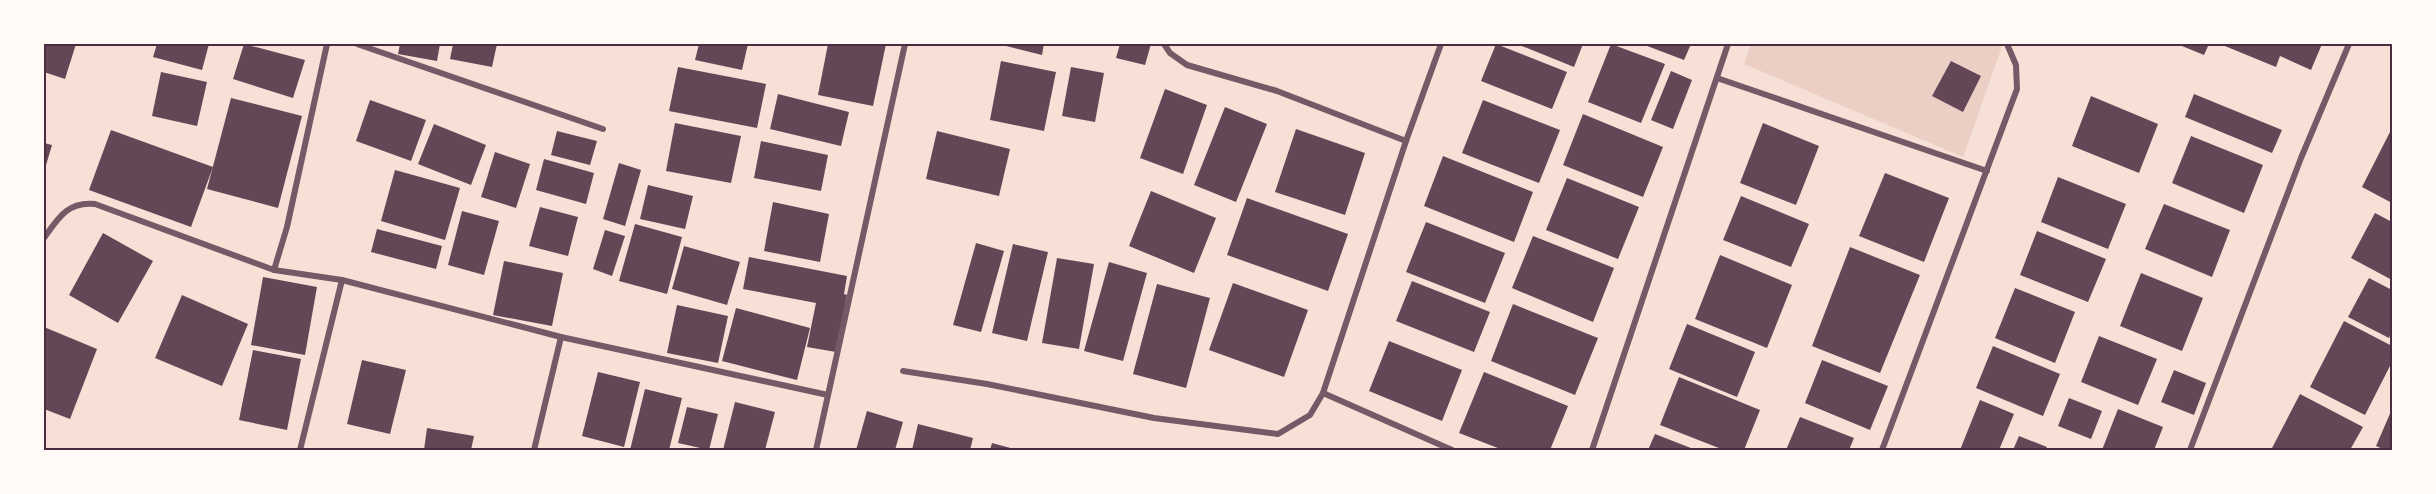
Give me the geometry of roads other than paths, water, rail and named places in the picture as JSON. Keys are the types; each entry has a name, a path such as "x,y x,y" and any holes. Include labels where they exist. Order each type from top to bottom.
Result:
{"street":[{"path":"274,270 287,227 327,44"},
{"path":"357,44 603,129"},
{"path":"816,450 905,44"},
{"path":"1164,44 1170,53 1187,65 1277,91 1406,141"},
{"path":"903,371 987,384 1154,418 1278,434 1310,415 1323,393 1406,141 1441,44"},
{"path":"1592,450 1728,44"},
{"path":"1882,450 2017,89 2016,65 2007,44"},
{"path":"2190,450 2301,158 2349,44"},
{"path":"1717,78 1988,171"},
{"path":"44,238 70,207 82,203 95,204 274,270 342,280 561,337 828,395"},
{"path":"300,450 342,280"},
{"path":"534,450 561,337"},
{"path":"1323,393 1452,450"}]}
